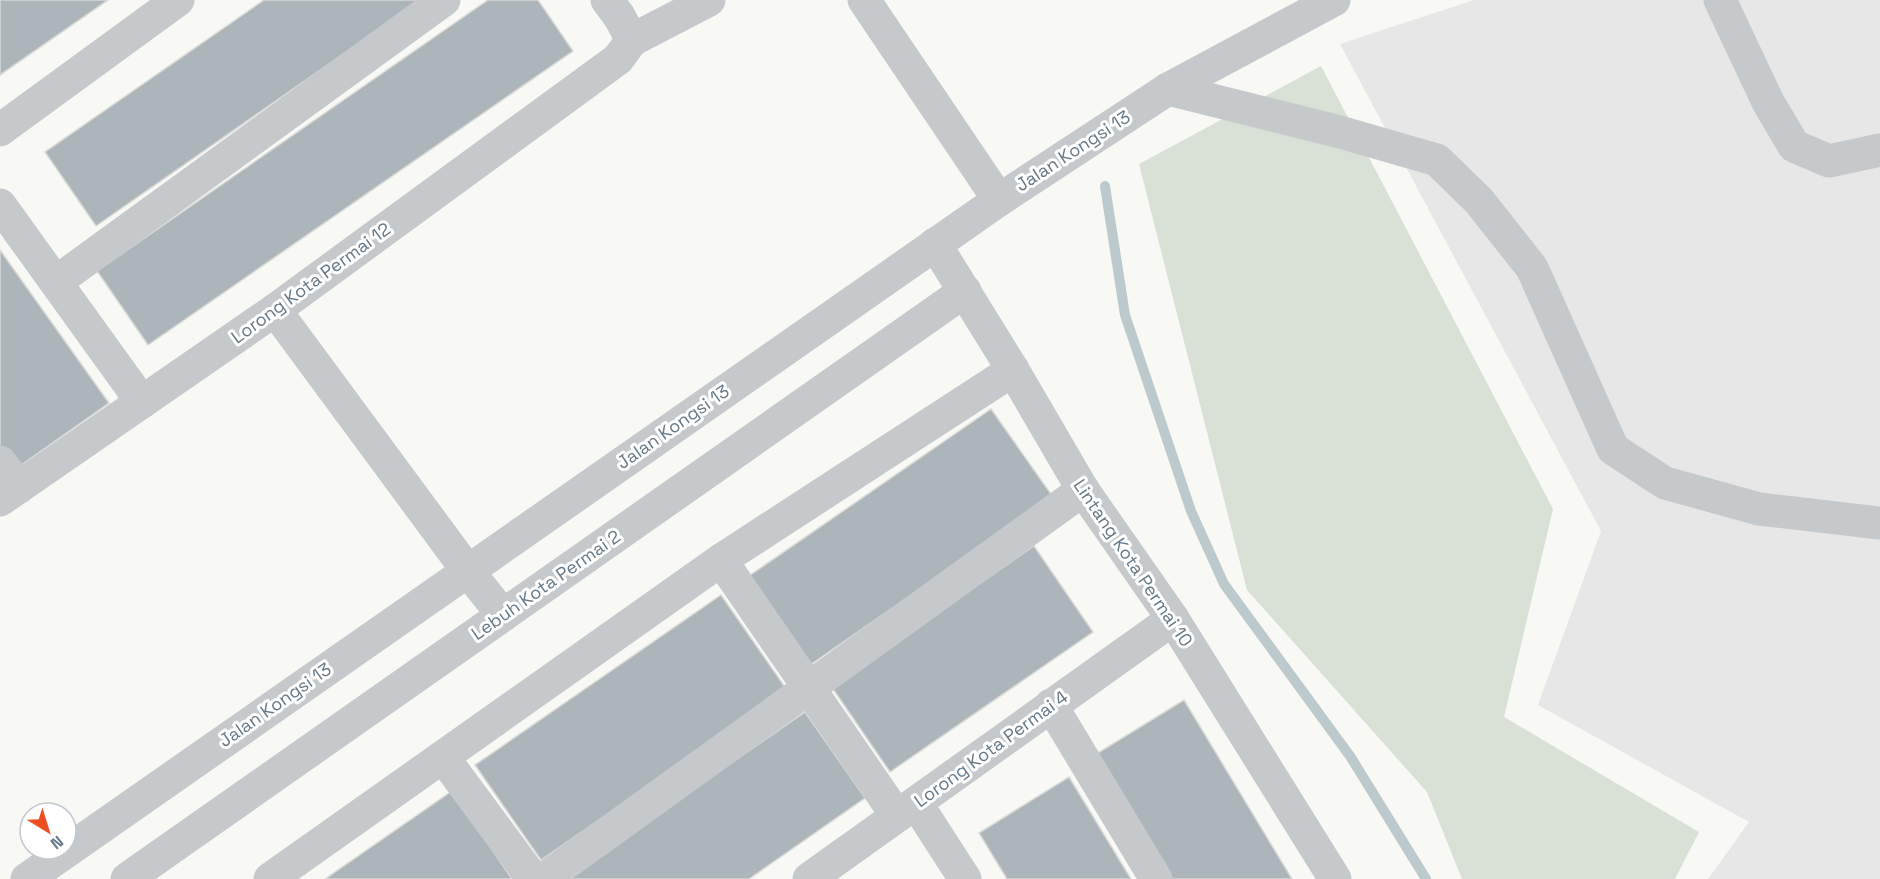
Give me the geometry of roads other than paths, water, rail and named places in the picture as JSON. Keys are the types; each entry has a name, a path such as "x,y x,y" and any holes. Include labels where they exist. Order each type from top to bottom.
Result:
{"street":[{"path":"0,130 178,0"},
{"path":"56,282 444,0"},
{"path":"607,0 620,16 625,50"},
{"name":"Lorong Kota Permai 12","path":"6,483 142,402 275,310 625,50 709,0"},
{"path":"864,0 999,200"},
{"name":"Jalan Kongsi 13","path":"27,879 999,200 1168,89 1334,0"},
{"path":"1720,0 1768,102 1794,146 1829,161 1880,150"},
{"path":"1168,89 1340,132 1437,160 1479,201 1532,267 1613,449 1665,483 1759,508 1880,523"},
{"path":"0,205 142,402"},
{"name":"Lintang Kota Permai 10","path":"935,244 1013,370 1083,490 1173,619 1335,879"},
{"name":"Lebuh Kota Permai 2","path":"127,879 965,291"},
{"path":"275,310 467,570 503,615"},
{"path":"270,879 721,560 1013,370"},
{"path":"544,879 1083,490"},
{"path":"721,560 809,688 965,879"},
{"name":"Lorong Kota Permai 4","path":"809,879 1173,619"},
{"path":"1051,705 1156,879"},
{"path":"443,757 533,879"}],"waterway":[{"path":"1105,186 1125,315 1191,511 1224,584 1350,756 1426,879"}]}
